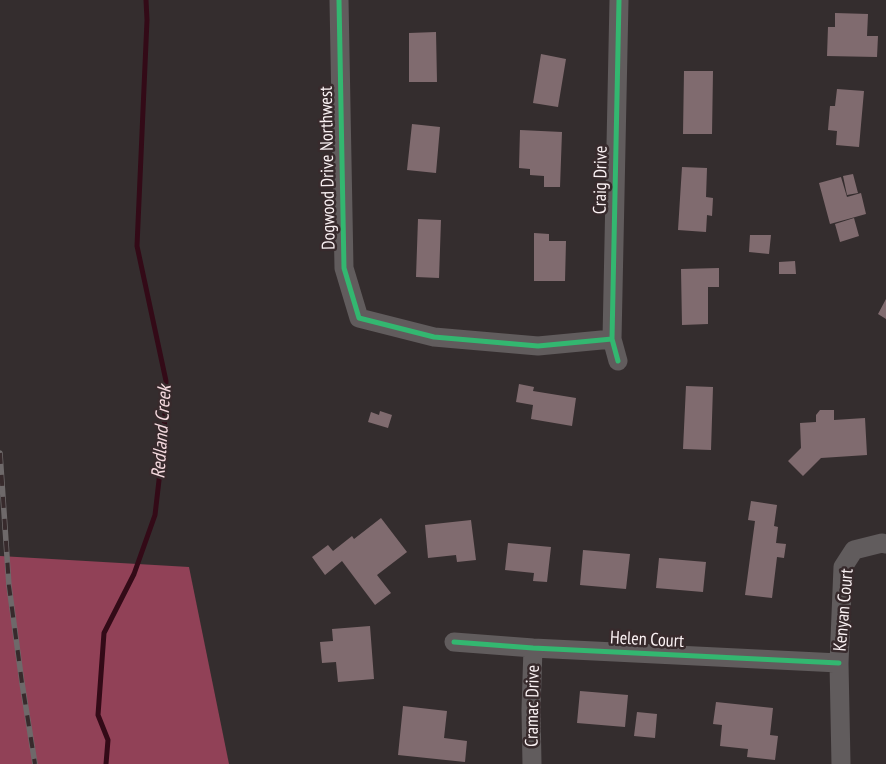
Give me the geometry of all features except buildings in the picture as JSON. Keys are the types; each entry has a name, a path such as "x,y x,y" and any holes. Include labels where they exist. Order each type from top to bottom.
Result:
{"street":[{"name":"Dogwood Drive Northwest","path":"339,0 344,268 359,318 434,337 538,346 612,339"},
{"name":"Craig Drive","path":"618,360 612,339 619,0"},
{"name":"Kenyan Court","path":"841,764 839,663 843,567 854,550 886,544"},
{"name":"Helen Court","path":"454,642 533,648 839,663"},
{"name":"Cramac Drive","path":"532,764 533,648"}],"shaded area":[{"path":"0,556 189,567 229,764 0,764"}],"waterway":[{"name":"Redland Creek","path":"106,764 108,740 98,715 104,633 134,574 155,515 164,437 166,381 137,246 147,20 146,0"}],"railway":[{"path":"0,453 9,586 35,764"}],"cycle path":[{"path":"339,0 344,268 359,318 434,337 538,346 612,339"},
{"path":"618,361 612,339 619,0"},
{"path":"454,642 533,648 839,663"}]}
